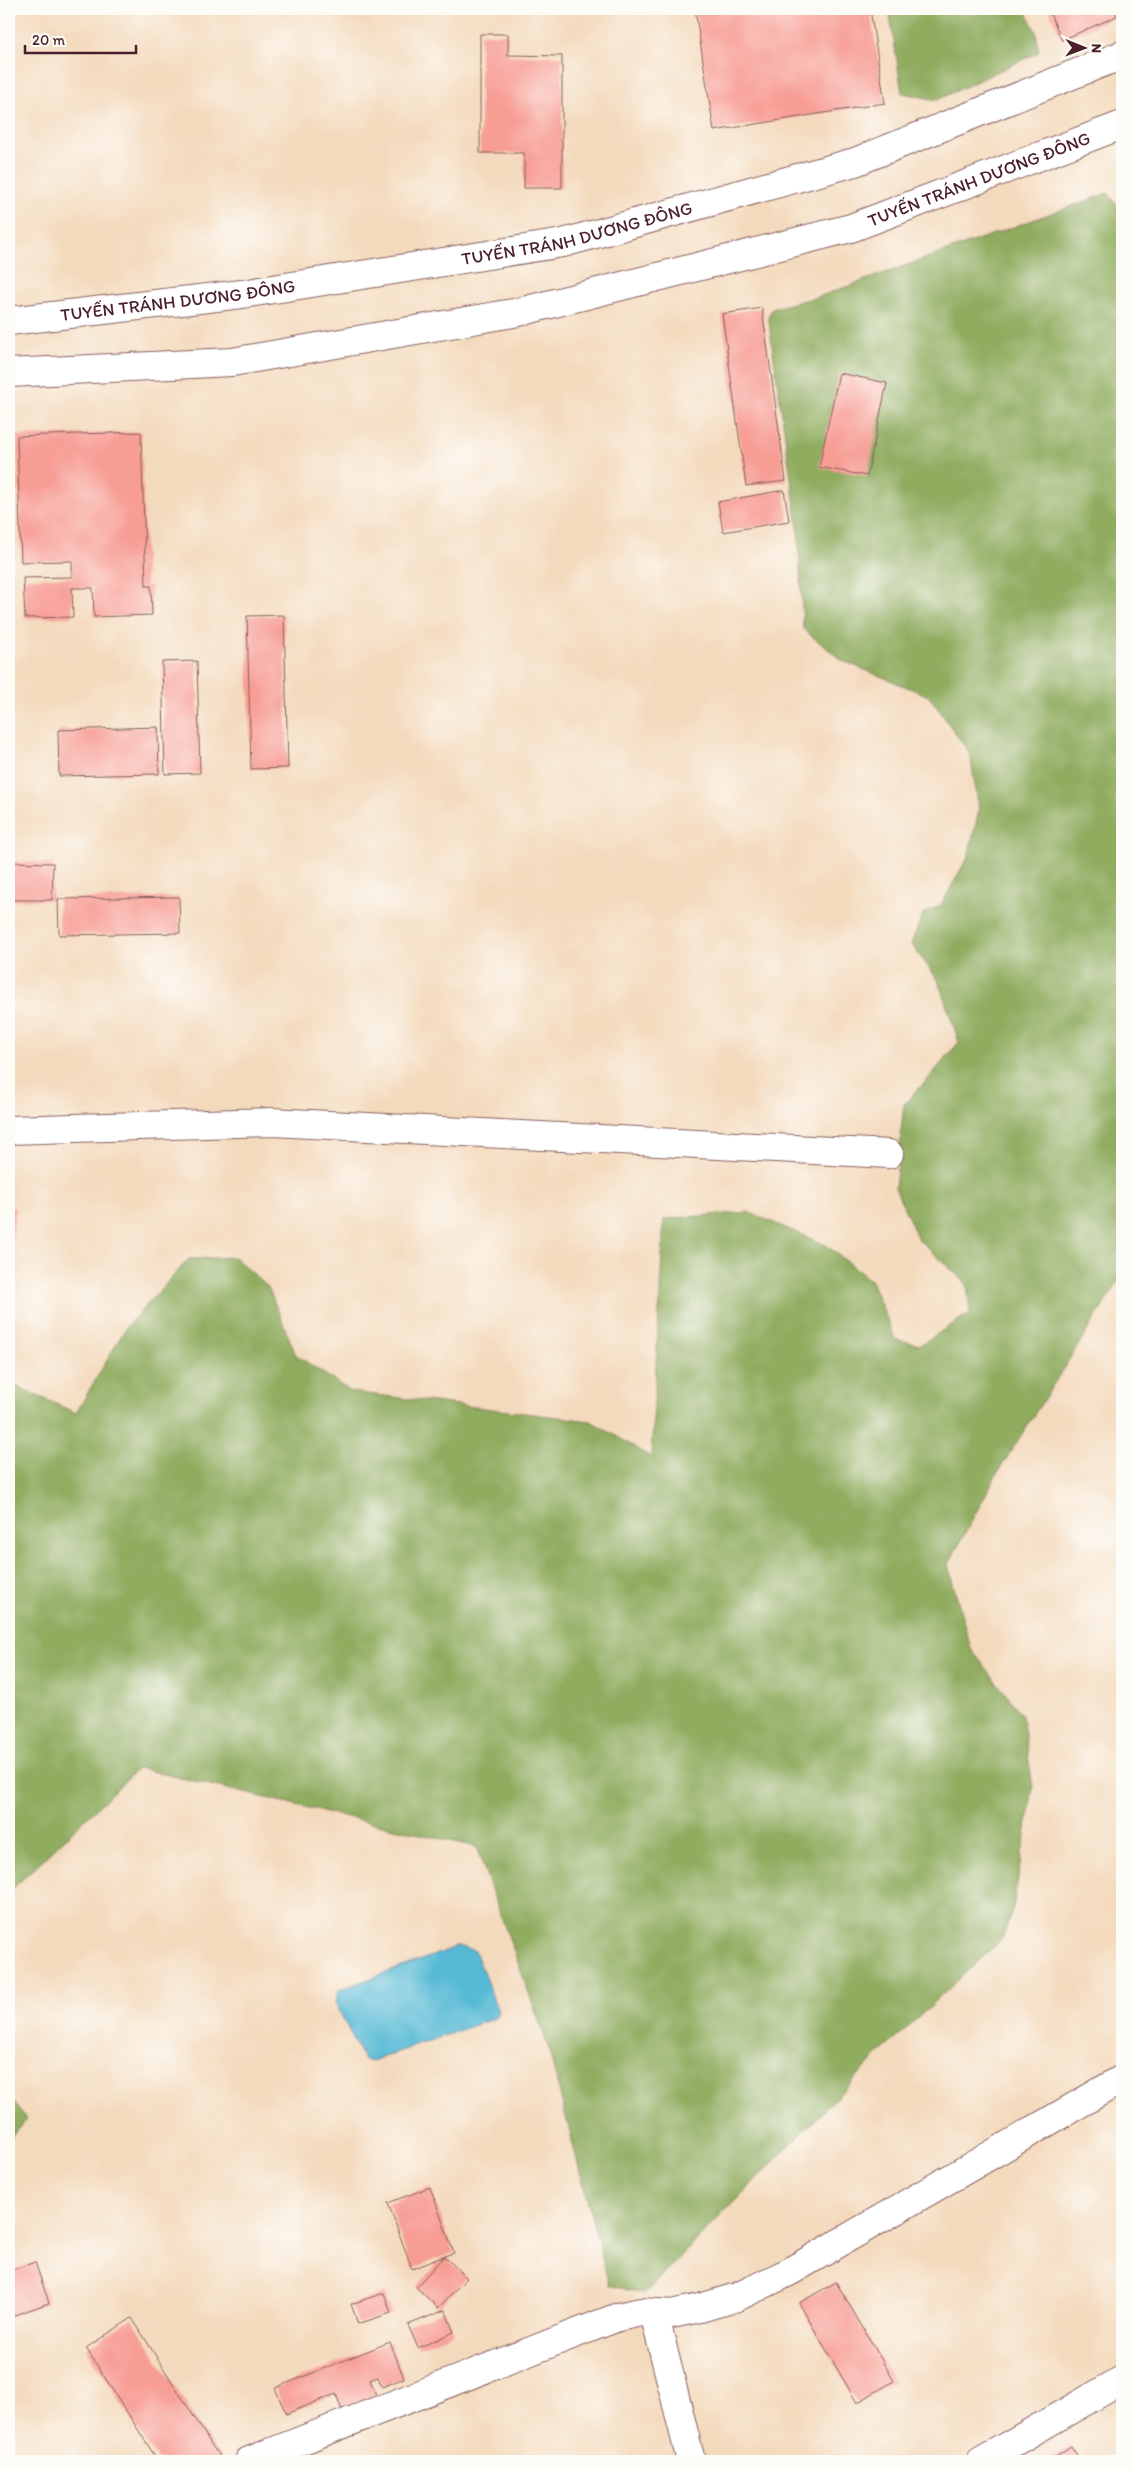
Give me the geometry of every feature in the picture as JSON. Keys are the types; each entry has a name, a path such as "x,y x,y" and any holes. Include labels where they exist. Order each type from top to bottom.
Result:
{"main road":[{"name":"TUYẾN TRÁNH DƯƠNG ĐÔNG","path":"9,321 242,294 563,243 855,162 1122,55"},
{"name":"TUYẾN TRÁNH DƯƠNG ĐÔNG","path":"9,373 232,362 519,312 851,228 1122,125"},
{"path":"9,1130 272,1122 889,1154"},
{"path":"249,2461 618,2317 641,2312 671,2314 737,2297 771,2280 1122,2079"},
{"path":"654,2313 690,2461"},
{"path":"981,2461 1122,2380"}],"green space":[{"path":"889,9 1025,9 1036,32 1039,52 937,100 902,93"},
{"path":"1108,193 1122,212 1122,1276 996,1475 948,1565 971,1649 1022,1715 1033,1788 1013,1907 1002,1939 876,2057 644,2294 609,2285 547,2043 476,1847 138,1768 9,1892 9,1383 76,1413 127,1326 189,1259 234,1257 268,1287 296,1355 351,1392 591,1421 651,1457 664,1219 748,1212 826,1245 871,1281 895,1339 920,1345 970,1313 967,1284 918,1239 895,1188 904,1104 959,1042 938,980 911,944 923,914 941,905 968,857 979,810 970,754 929,696 843,661 803,629 798,528 768,316 773,308 818,297"},
{"path":"9,2095 26,2119 9,2140"}],"water":[{"path":"459,1946 475,1951 498,2011 495,2018 372,2061 363,2059 335,2002 339,1990"}],"building":[{"path":"695,9 870,9 885,103 714,131"},
{"path":"1048,9 1114,9 1117,16 1062,40"},
{"path":"480,34 508,34 508,55 562,56 562,188 524,188 524,153 480,153"},
{"path":"762,308 786,481 746,486 722,314"},
{"path":"839,373 887,383 867,476 819,467"},
{"path":"141,432 146,586 151,586 152,615 94,617 93,588 72,588 73,617 25,618 23,578 72,577 72,561 21,562 17,436"},
{"path":"784,490 789,521 723,532 718,502"},
{"path":"284,615 288,768 251,769 247,616"},
{"path":"197,661 200,773 165,774 162,662"},
{"path":"158,727 159,774 59,776 58,730"},
{"path":"9,862 53,863 52,900 9,900"},
{"path":"179,897 180,933 59,935 58,899"},
{"path":"9,1208 15,1208 10,1265 9,1265"},
{"path":"430,2187 454,2253 412,2269 388,2203"},
{"path":"444,2256 467,2278 438,2308 416,2287"},
{"path":"35,2262 49,2303 9,2317 9,2271"},
{"path":"836,2282 894,2381 857,2403 799,2303"},
{"path":"384,2293 391,2313 358,2324 351,2304"},
{"path":"445,2310 454,2332 418,2348 408,2325"},
{"path":"132,2318 223,2461 158,2461 86,2348"},
{"path":"390,2342 404,2378 382,2387 378,2377 370,2380 379,2402 344,2415 336,2394 286,2414 275,2388"},
{"path":"1071,2446 1081,2461 1048,2461"}]}
